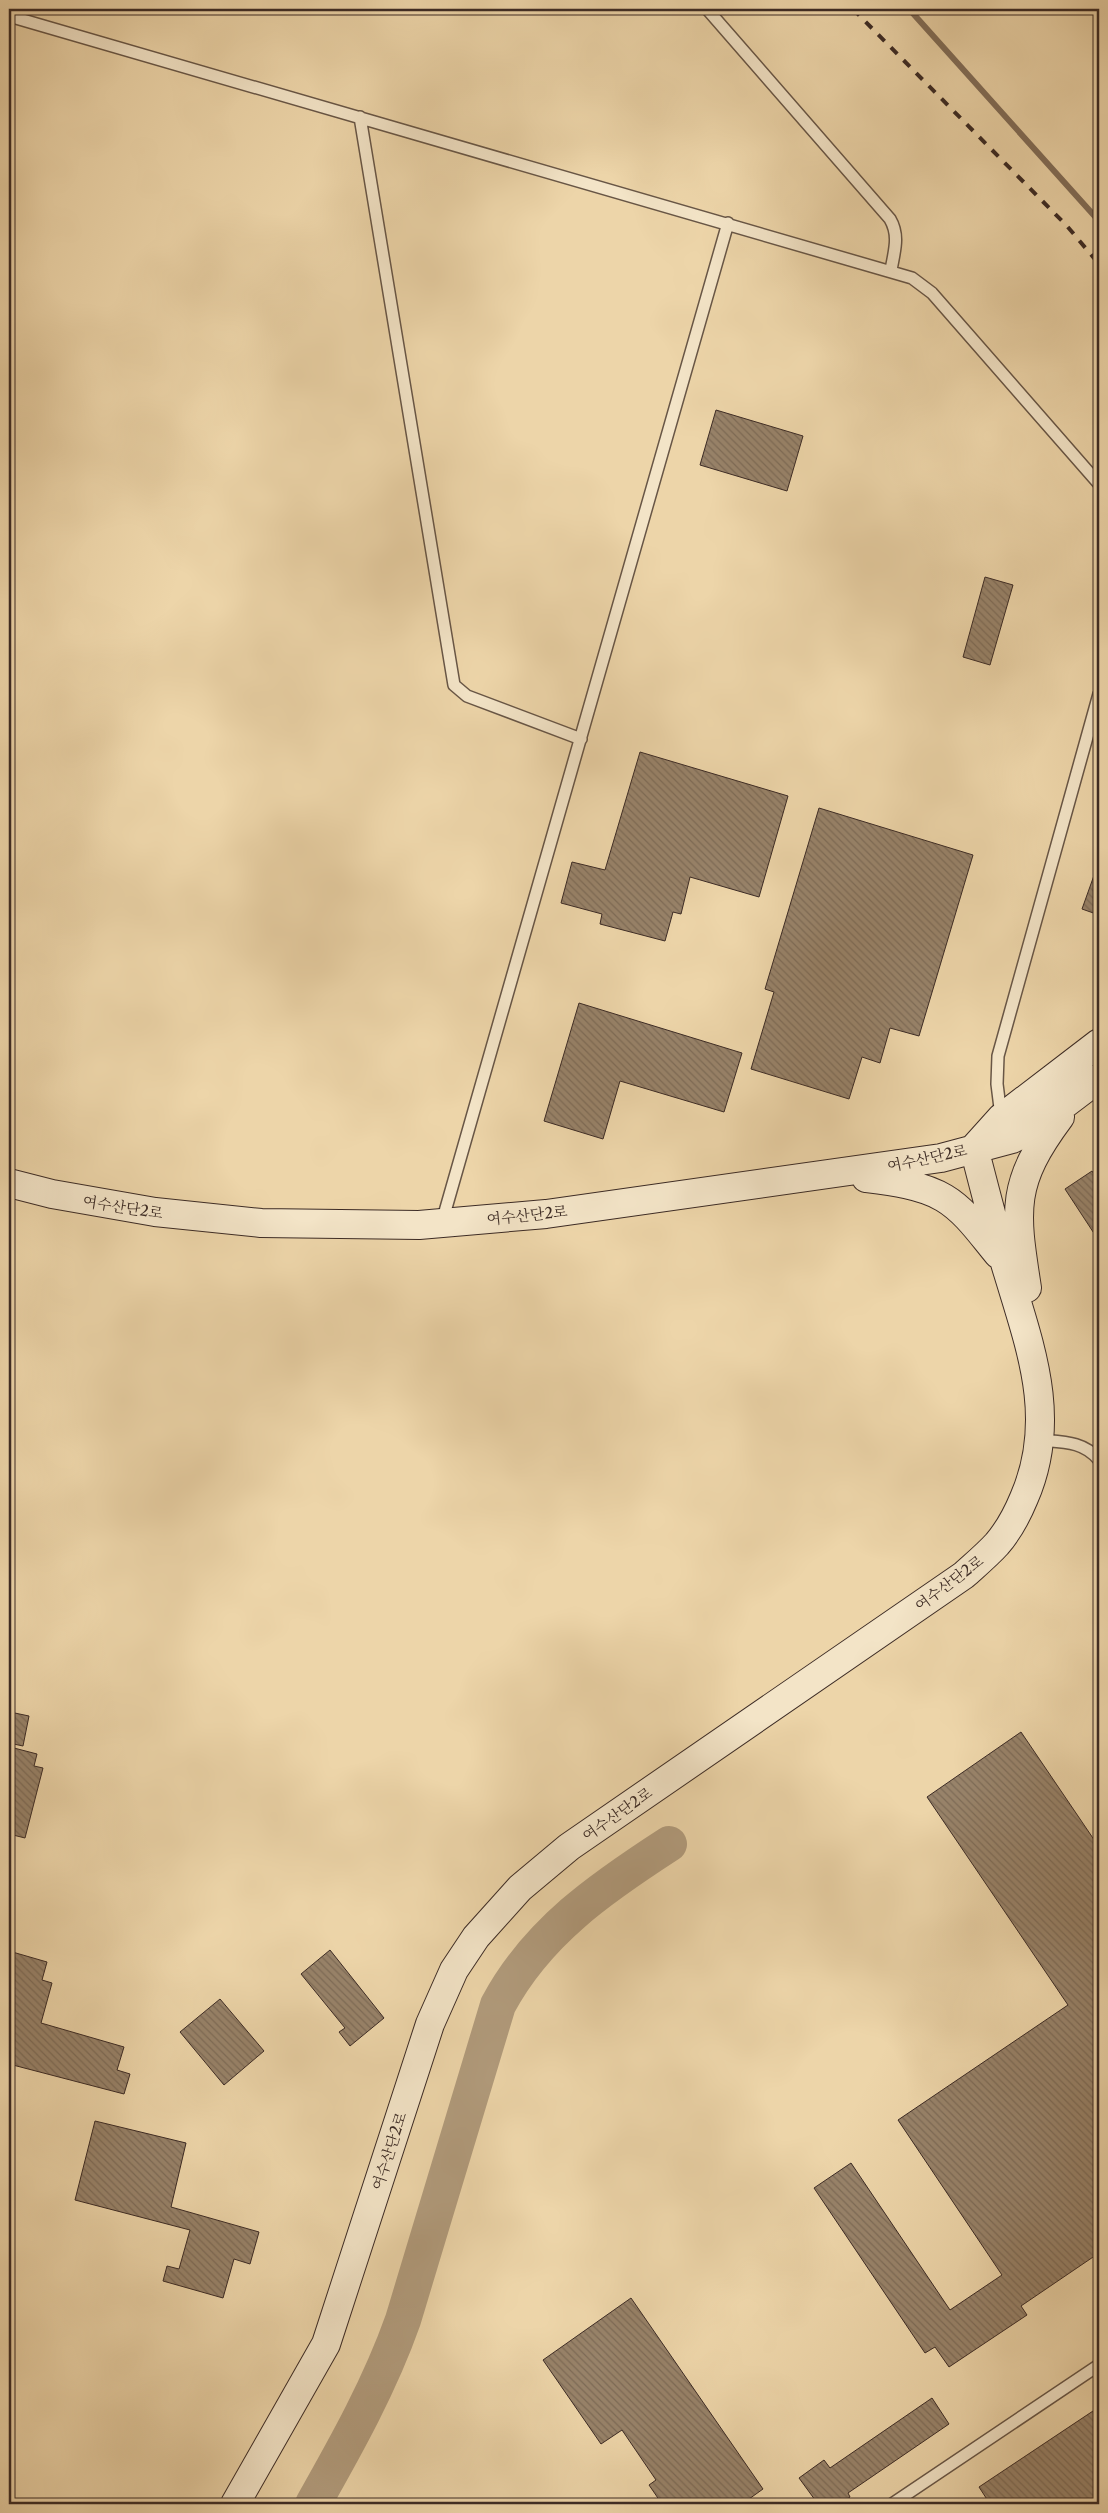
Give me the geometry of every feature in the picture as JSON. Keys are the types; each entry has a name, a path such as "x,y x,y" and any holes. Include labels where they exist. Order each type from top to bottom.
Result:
{"street":[{"path":"974,1148 1001,1118 1099,1043"},
{"path":"974,1148 1012,1139 1033,1128 1072,1101 1099,1078"},
{"path":"1027,1334 1029,1308 1018,1227 1021,1192 1033,1156 1072,1101"},
{"name":"여수산단2로","path":"9,1183 103,1204 208,1219 351,1225 442,1224 546,1214 837,1174 942,1158 974,1148 1004,1261 1027,1334 1040,1395 1040,1440 1029,1487 1011,1526 981,1560 964,1575 569,1847 520,1888 476,1937 454,1970 430,2024 326,2344 235,2504"},
{"path":"837,1174 905,1186 944,1198 974,1225 1004,1261"}],"lane":[{"path":"708,9 890,219 896,229 897,239 891,270"},
{"path":"9,16 891,270 912,278 926,287 1099,484"},
{"path":"360,117 454,685 467,696 581,739"},
{"path":"442,1224 728,223"},
{"path":"1001,1118 997,1084 998,1056 1099,694"},
{"path":"1040,1440 1070,1442 1091,1451 1099,1460"},
{"path":"892,2504 1099,2365"}],"building":[{"path":"716,410 803,436 787,491 700,465"},
{"path":"985,577 1013,585 990,665 963,657"},
{"path":"640,752 788,796 759,897 690,877 681,914 673,912 665,941 600,924 602,914 561,903 572,862 605,870"},
{"path":"819,808 973,855 919,1036 890,1028 880,1063 862,1057 849,1099 751,1069 774,992 765,989"},
{"path":"1097,867 1099,867 1099,915 1082,909"},
{"path":"579,1003 742,1053 724,1112 620,1081 603,1139 544,1121"},
{"path":"1092,1171 1099,1182 1099,1241 1065,1189"},
{"path":"10,1712 29,1716 23,1746 9,1743"},
{"path":"1021,1732 1099,1847 1099,2253 1021,2306 1027,2315 949,2367 935,2347 925,2353 814,2188 851,2163 950,2310 1002,2275 898,2120 1068,2005 927,1797"},
{"path":"14,1748 37,1754 34,1766 43,1768 25,1838 9,1834 9,1769"},
{"path":"330,1950 384,2018 350,2046 339,2032 345,2028 301,1974"},
{"path":"9,1951 47,1962 42,1980 52,1983 41,2023 124,2047 117,2070 130,2074 124,2094 9,2064"},
{"path":"220,1999 264,2051 224,2085 180,2032"},
{"path":"95,2121 186,2143 171,2207 259,2232 250,2264 234,2259 223,2298 163,2281 167,2266 179,2269 190,2230 75,2200"},
{"path":"631,2298 763,2489 742,2504 662,2504 649,2485 656,2480 622,2430 601,2444 543,2360"},
{"path":"932,2398 949,2424 848,2493 850,2497 840,2504 818,2504 799,2478 824,2460 830,2468"},
{"path":"1099,2407 1099,2504 990,2504 979,2487"}],"waterway":[{"path":"909,9 1099,221"},
{"path":"313,2504 373,2391 403,2320 498,2005 514,1979 551,1934 595,1895 669,1844"}],"railway":[{"path":"853,9 1067,226 1099,264"}]}
